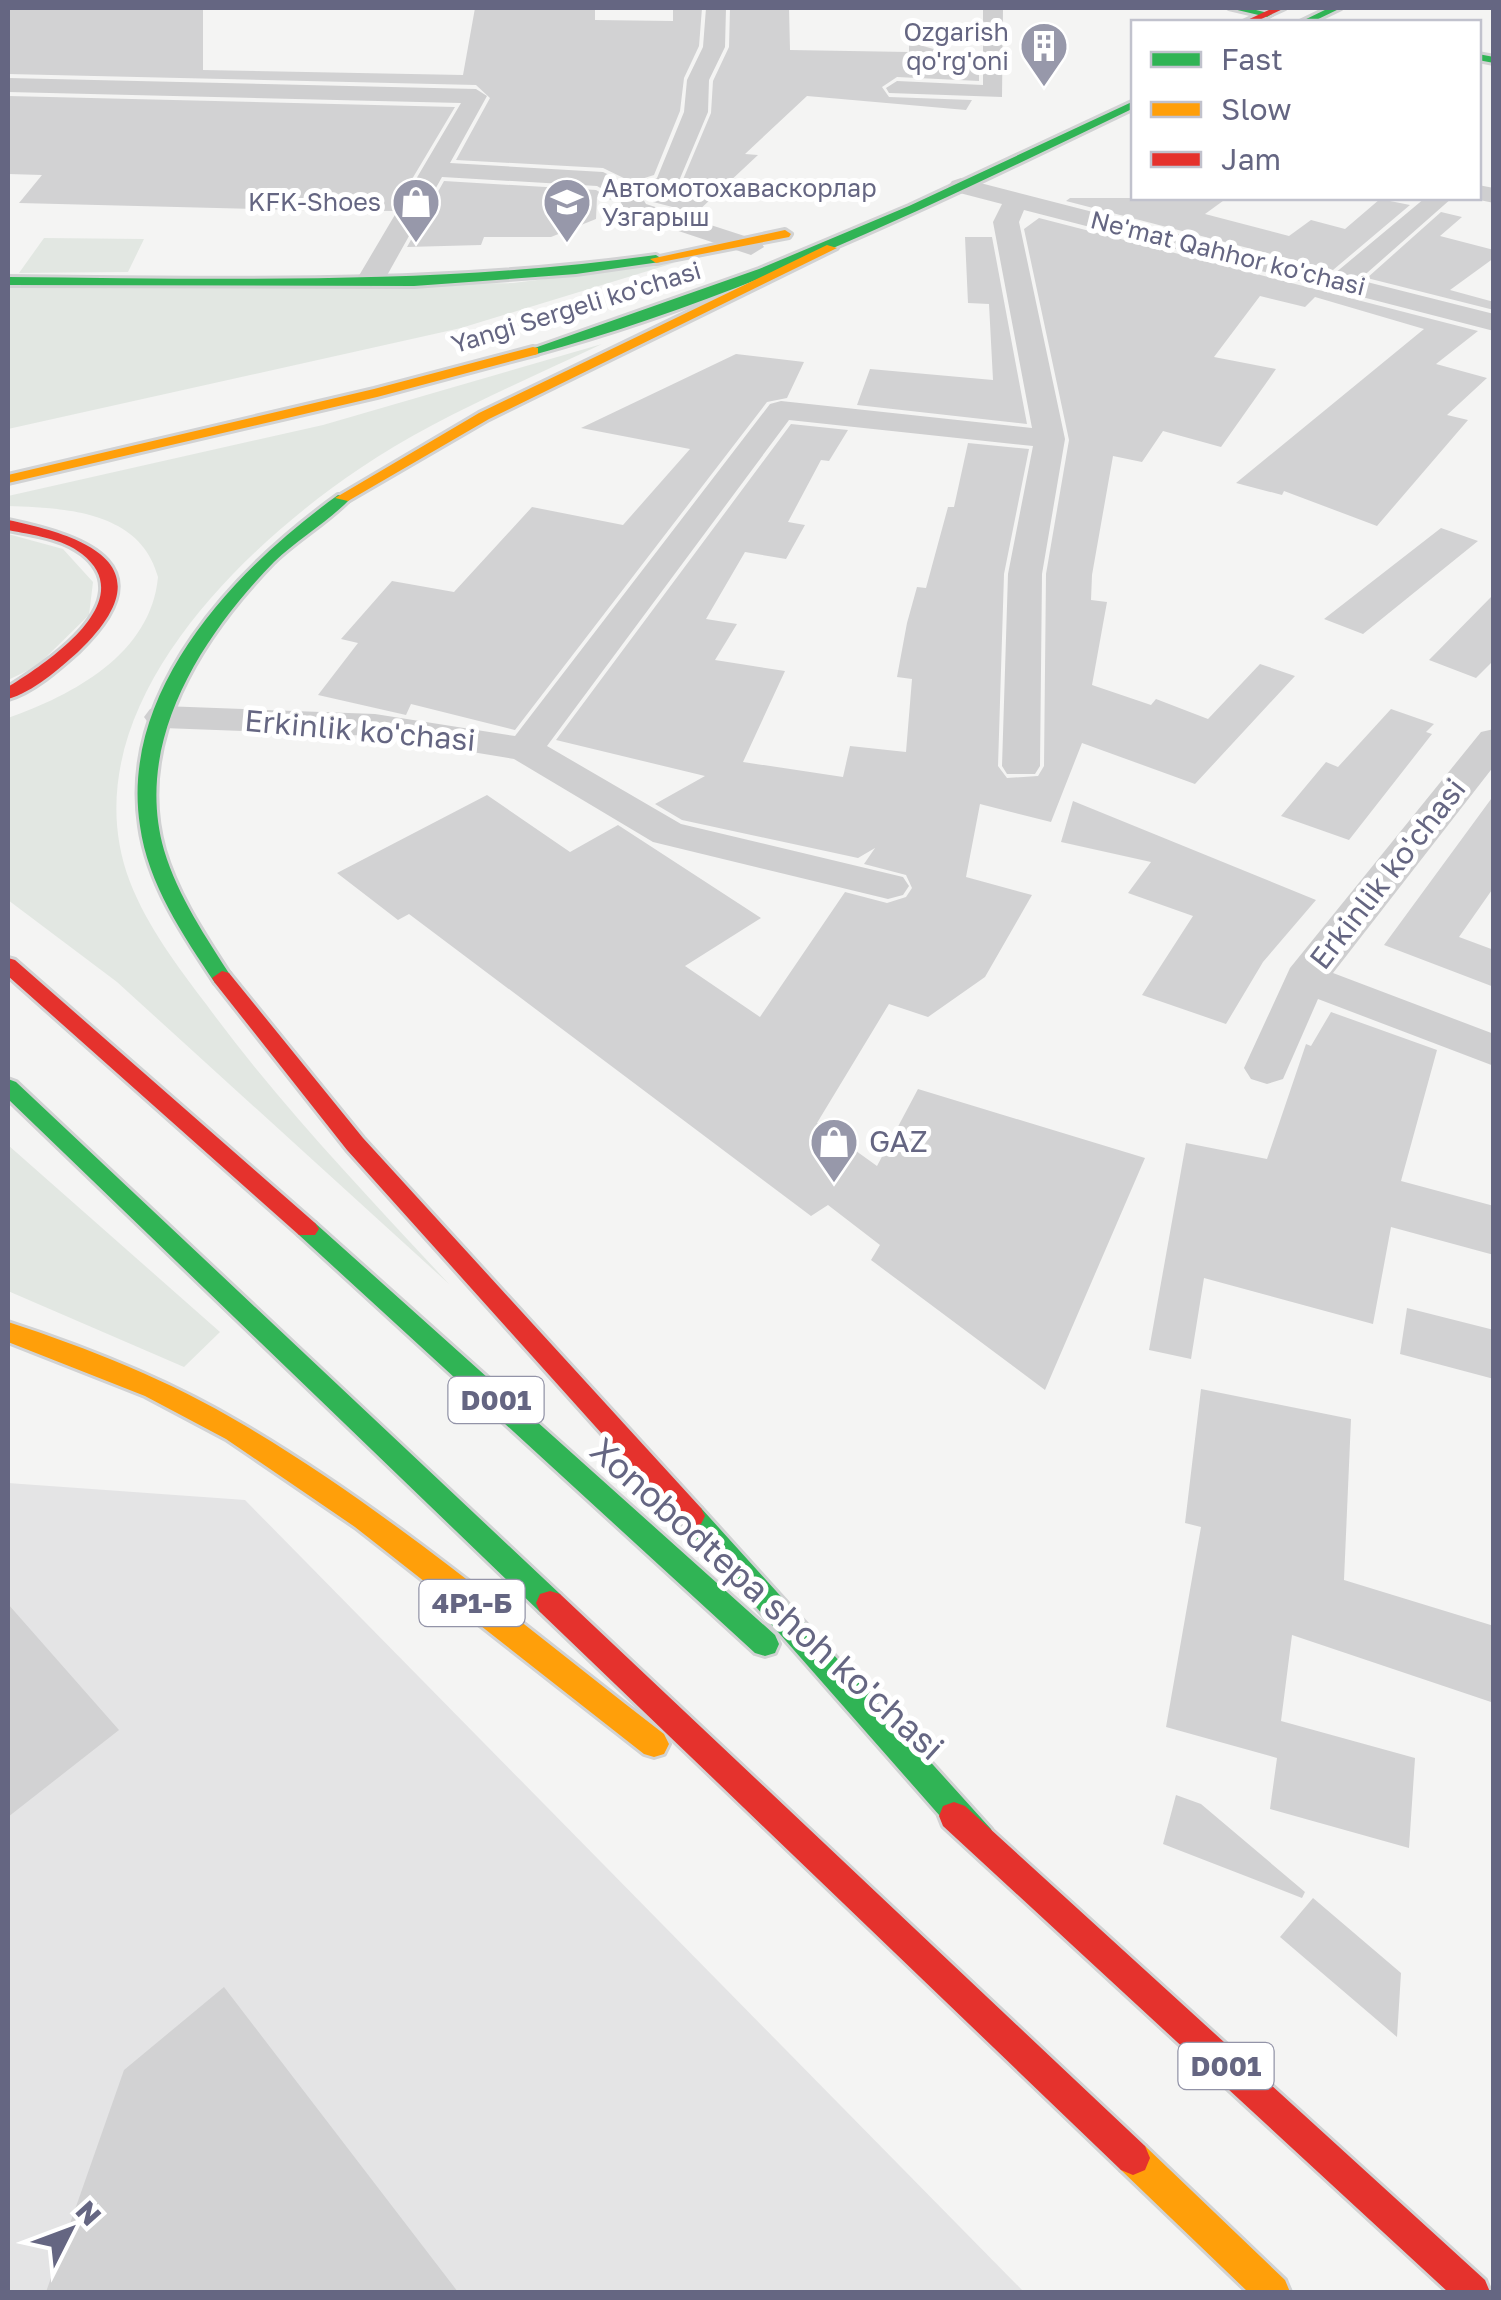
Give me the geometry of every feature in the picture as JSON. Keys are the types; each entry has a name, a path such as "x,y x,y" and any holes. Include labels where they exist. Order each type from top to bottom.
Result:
{"main road":[{"path":"1234,8 1265,15"},
{"path":"1312,20 1336,8"},
{"name":"Yangi Sergeli ko'chasi","path":"8,480 482,366 640,318 831,248 1131,105"},
{"path":"8,281 372,280 582,270 745,245 792,230"},
{"name":"Yangi Sergeli ko'chasi","path":"652,284 745,245"},
{"path":"831,248 507,404 357,490 306,529 241,589 205,638 162,717 151,757 147,791 149,827 158,864 194,933 240,1002 377,1166 980,1839"},
{"path":"8,525 60,535 84,548 101,564 109,592 103,618 87,639 48,671 8,694"},
{"name":"Xonobodtepa shoh ko'chasi","path":"8,965 97,1039 787,1664"},
{"path":"8,1087 1274,2292"},
{"name":"4Р1-Б","path":"8,1332 154,1389 235,1432 364,1519 679,1763"},
{"name":"Xonobodtepa shoh ko'chasi","path":"817,1691 1473,2292"},
{"path":"710,1788 900,1934"}],"street":[{"path":"629,195 667,183 696,112 698,80 714,47 716,8"},
{"path":"898,88 994,92 994,8"},
{"path":"8,84 476,96 431,169 372,280"},
{"path":"431,169 602,178 629,195 636,209 745,245"},
{"name":"Ne'mat Qahhor ko'chasi","path":"961,186 1342,280 1494,323"},
{"path":"1342,280 1438,200"},
{"path":"1016,201 1006,222 1050,439 1025,574 1021,766"},
{"path":"526,749 782,410 1050,439"},
{"name":"Erkinlik ko'chasi","path":"162,717 375,725 526,749 667,832 888,886"},
{"name":"Erkinlik ko'chasi","path":"1267,1068 1305,978 1494,740"},
{"path":"1305,978 1494,1051"}],"shaded area":[{"path":"44,238 144,239 128,272 19,273"},
{"path":"674,263 461,328 8,429 8,288 513,283"},
{"path":"602,344 417,433 359,469 262,545 216,592 175,644 142,700 122,759 117,820 130,882 154,930 263,1077 449,1284 117,982 8,900 8,718 58,697 105,668 141,628 158,577 149,555 135,538 117,526 75,512 8,506 8,496 323,425"},
{"path":"8,534 63,549 93,582 89,615 37,666 8,680"},
{"path":"8,1145 220,1332 184,1367 8,1291"},
{"path":"8,1483 245,1500 1024,2292 8,2292"}],"building":[{"path":"203,8 203,70 463,75 475,8 595,8 595,20 673,21 673,8 702,8 699,46 684,78 680,111 654,175 632,182 603,168 456,160 490,98 476,85 8,74 8,10"},
{"path":"730,8 789,8 790,50 909,52 909,42 979,62 979,81 897,77 882,87 889,97 972,100 966,110 807,96 745,154 758,155 696,213 649,201 679,189 711,113 713,81 729,47"},
{"path":"8,96 455,107 393,211 291,210 19,203 42,175 8,174"},
{"path":"444,181 596,190 613,200 597,197 596,219 551,237 484,237 481,245 407,247"},
{"path":"1224,200 1205,214 1289,236 1311,220 1345,229 1379,200 1410,205 1333,270 1066,201"},
{"path":"1441,212 1462,217 1440,236 1494,250 1494,258 1450,290 1494,302 1494,310 1367,278"},
{"path":"1039,218 1478,331 1436,364 1487,378 1447,415 1468,420 1377,526 1284,491 1282,495 1236,483 1424,329 1315,297 1305,307 1260,296 1214,357 1276,369 1221,447 1163,431 1142,462 1113,456 1092,575 1091,600 1107,602 1092,685 1151,705 1156,699 1208,719 1260,664 1295,676 1195,784 1082,743 1051,822 980,804 966,877 1032,895 985,977 928,1017 889,1004 817,1123 877,1166 918,1089 1145,1158 1045,1390 871,1260 880,1245 828,1205 811,1216 409,914 398,920 337,873 487,795 570,852 618,825 761,918 685,966 760,1017 845,892 887,903 906,897 912,888 906,875 864,864 875,848 858,858 682,820 655,804 705,776 556,740 791,424 848,430 829,461 821,460 788,522 805,525 786,559 745,552 706,619 737,624 715,660 785,671 743,762 843,777 850,746 906,752 912,679 897,677 907,623 917,587 926,588 948,507 954,507 968,443 1029,449 1004,574 998,766 1007,778 1038,776 1044,766 1046,574 1069,440 1024,229"},
{"path":"965,237 992,237 1027,424 857,405 870,369 993,380 989,304 968,303"},
{"path":"736,354 804,362 787,398 767,402 515,730 411,704 406,715 318,695 358,643 341,639 392,581 454,592 532,507 623,525 690,449 581,428"},
{"path":"1441,528 1478,541 1363,634 1324,619"},
{"path":"1494,594 1494,660 1476,678 1429,660"},
{"path":"1391,709 1434,724 1426,732 1432,734 1349,840 1281,816 1326,762 1338,767"},
{"path":"1494,795 1494,887 1459,937 1494,950 1494,987 1384,945"},
{"path":"1073,801 1316,900 1263,962 1226,1024 1142,995 1193,916 1128,893 1151,862 1061,842"},
{"path":"1331,1012 1437,1050 1401,1181 1494,1206 1494,1255 1391,1227 1373,1324 1204,1278 1191,1359 1149,1350 1186,1143 1267,1159 1306,1044 1311,1046"},
{"path":"1407,1308 1494,1330 1494,1379 1400,1354"},
{"path":"1201,1389 1351,1419 1344,1580 1494,1626 1494,1703 1292,1635 1281,1721 1415,1758 1409,1848 1270,1809 1277,1758 1166,1727 1201,1527 1185,1523"},
{"path":"8,1604 119,1730 8,1817"},
{"path":"1176,1795 1201,1804 1305,1892 1302,1898 1163,1844"},
{"path":"1313,1898 1401,1973 1397,2037 1280,1937"},
{"path":"224,1987 458,2292 46,2292 124,2070"}],"traffic: fast":[{"path":"1234,8 1267,14"},
{"path":"1309,20 1336,8"},
{"path":"1481,58 1494,60"},
{"path":"533,351 764,272 913,208 1131,105"},
{"path":"8,281 414,282 495,278 656,259"},
{"path":"222,978 172,896 155,850 147,804 150,758 182,670 208,629 272,556 343,498"},
{"path":"8,1087 550,1603"},
{"path":"307,1229 765,1644"},
{"path":"692,1516 980,1839"}],"traffic: slow":[{"path":"656,259 785,234"},
{"path":"343,498 484,416 831,248"},
{"path":"8,479 377,393 533,351"},
{"path":"8,1332 154,1389 235,1432 364,1519 654,1744"},
{"path":"1133,2158 1273,2292"}],"traffic: jam":[{"path":"1253,20 1280,8"},
{"path":"8,525 61,537 89,551 107,570 110,591 103,612 88,633 46,669 8,694"},
{"path":"8,965 307,1229"},
{"path":"222,978 355,1144 692,1516"},
{"path":"550,1603 1133,2158"},
{"path":"954,1816 1473,2292"}],"place":[{"name":"Ozgarish qo'rg'oni","path":"1044,88"},
{"name":"KFK-Shoes","path":"416,244"},
{"name":"Автомотохаваскорлар Узгарыш","path":"567,244"},
{"name":"GAZ","path":"834,1184"}]}
